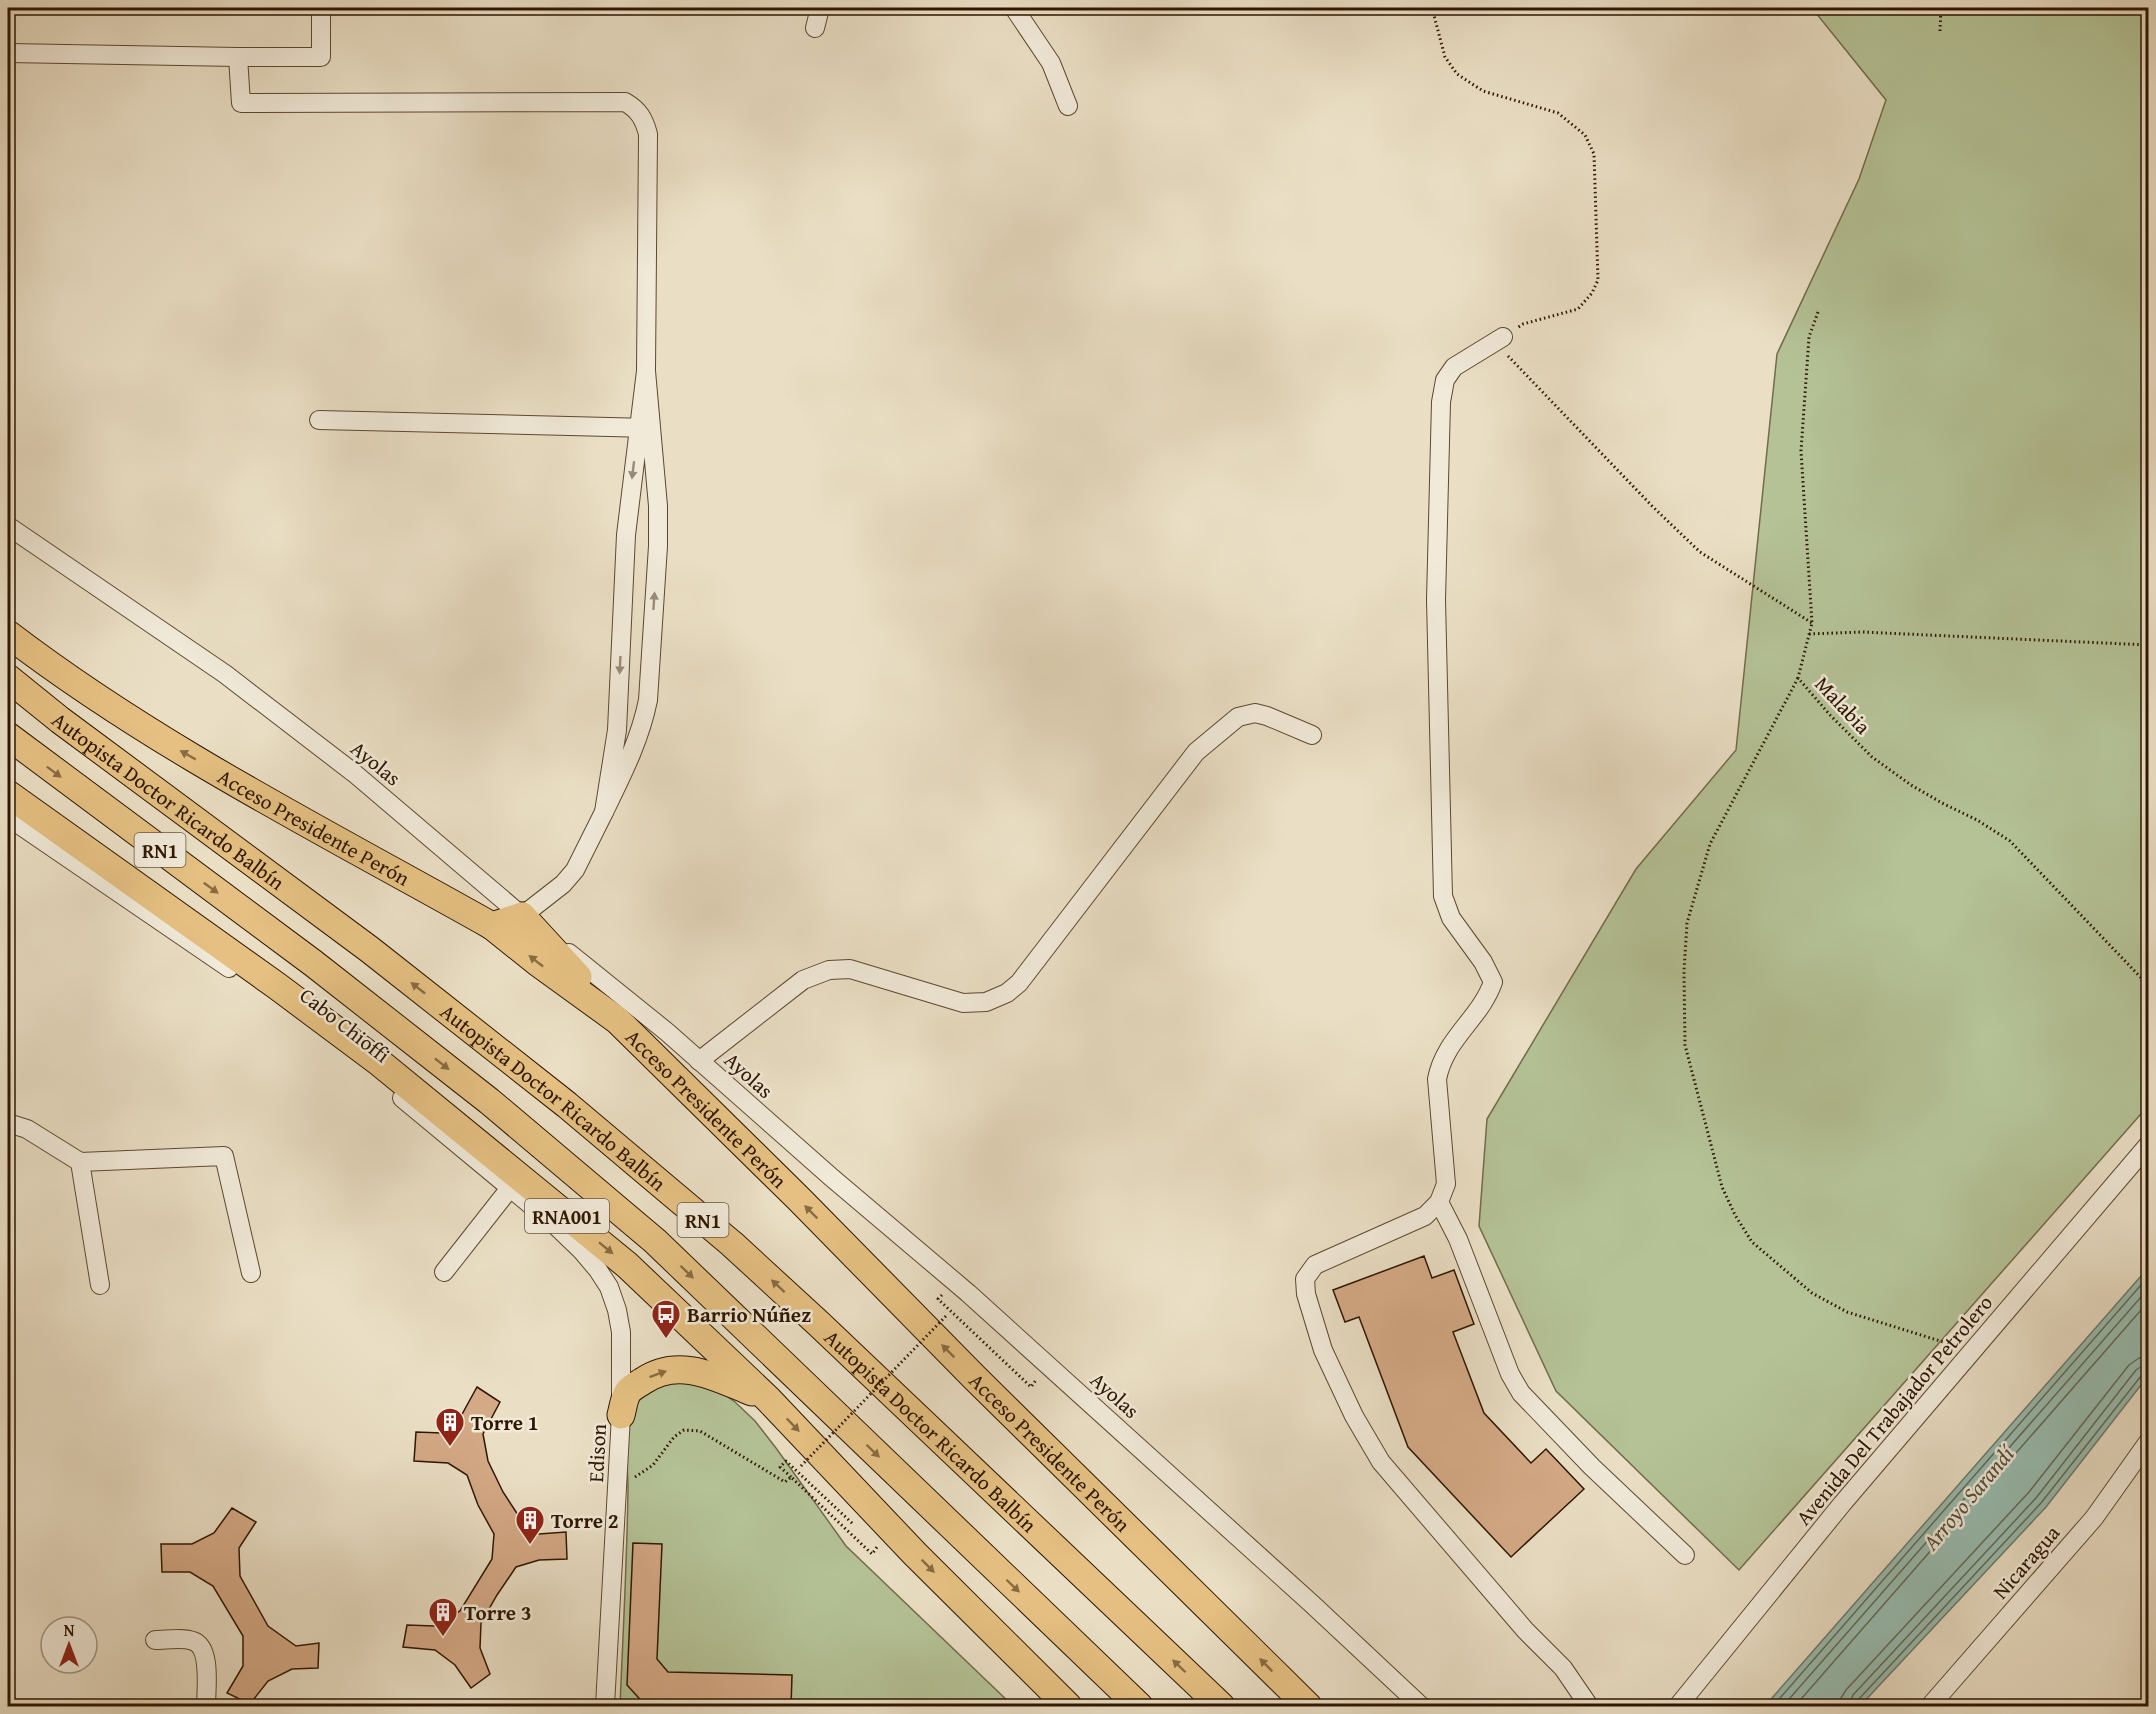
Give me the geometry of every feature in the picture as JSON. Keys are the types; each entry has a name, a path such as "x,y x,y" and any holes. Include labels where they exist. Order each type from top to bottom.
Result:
{"highway":[{"name":"Acceso Presidente Perón","path":"8,634 115,709 182,752 492,926 617,1020 1308,1707"},
{"name":"Autopista Doctor Ricardo Balbín","path":"8,678 60,720 378,956 567,1105 732,1244 1221,1707"},
{"name":"Autopista Doctor Ricardo Balbín","path":"8,736 314,963 489,1101 655,1241 1139,1707"},
{"name":"RNA001","path":"8,794 277,986 380,1063 627,1265 768,1399 915,1554 1068,1707"},
{"path":"492,926 522,916 617,1020"},
{"path":"621,1414 628,1393 649,1376 667,1370 684,1369 702,1372 768,1399"}],"street":[{"path":"8,53 321,57 321,8"},
{"path":"815,28 820,8"},
{"path":"1014,8 1051,63 1068,106"},
{"path":"238,57 241,103 625,102 634,107 644,118 648,134 645,427 626,535 617,730 604,812"},
{"path":"1503,337 1454,367 1444,380 1441,402 1436,600 1443,896 1451,918 1484,962 1493,982 1488,996 1440,1062 1437,1079 1446,1184 1439,1202 1425,1216 1315,1266 1305,1279 1306,1294 1323,1350 1354,1416 1382,1462 1526,1630 1563,1668 1589,1707"},
{"path":"319,420 645,427"},
{"path":"522,916 563,884 575,870 629,761 643,723 648,700 658,546 658,506 645,427"},
{"name":"Ayolas","path":"8,526 225,674 354,773 522,916 622,995 976,1300 1304,1596 1421,1707"},
{"path":"699,1061 803,980 829,970 850,969 963,1003 986,1002 1007,993 1018,983 1196,752 1238,717 1255,713 1312,735"},
{"name":"Cabo Chioffi","path":"8,817 317,1029 555,1225 598,1270 609,1287 617,1310"},
{"path":"8,1124 27,1129 80,1162 224,1156 251,1273"},
{"name":"Avenida Del Trabajador Petrolero","path":"1678,1707 1842,1504 2148,1145"},
{"path":"80,1162 100,1285"},
{"path":"444,1272 510,1188"},
{"path":"1439,1202 1458,1239 1510,1374 1521,1393 1592,1467 1685,1555"},
{"name":"Edison","path":"605,1707 621,1414 621,1332 617,1310"},
{"name":"Nicaragua","path":"1930,1707 2094,1518 2148,1442"},
{"path":"155,1640 192,1640 200,1645 207,1665 206,1707"}],"path":[{"path":"1432,8 1445,57 1457,74 1483,91 1558,113 1585,135 1594,154 1598,280 1592,293 1578,309 1523,324 1503,337 1506,353 1653,507 1700,552 1812,623"},
{"path":"1940,32 1941,8"},
{"name":"Malabia","path":"1818,312 1809,337 1801,451 1812,623 1798,678 1830,715 1872,757 1911,785 1977,820 2010,841 2148,985"},
{"path":"1809,634 1862,632 2148,645"},
{"path":"1798,678 1710,844 1687,923 1684,972 1685,1045 1722,1187 1735,1215 1752,1242 1812,1293 1838,1307 1950,1343 1970,1354"},
{"path":"796,1471 951,1312 1031,1387 1036,1380 1029,1373"},
{"path":"618,1477 632,1478 653,1465 674,1437 684,1430 700,1431 785,1482 790,1477"},
{"path":"853,1524 786,1461 780,1467 872,1554 877,1547 869,1540"}],"green space":[{"path":"1804,8 2148,8 2148,1106 1739,1570 1556,1391 1479,1226 1487,1119 1636,869 1736,750 1777,354 1859,179 1886,100 1816,13"},
{"path":"676,1381 715,1388 735,1402 755,1421 846,1546 1013,1706 620,1706 627,1544 626,1448 628,1427 637,1402 652,1391"}],"water":[{"name":"Arroyo Sarandí","path":"2148,1268 2148,1376 2046,1507 1860,1706 1765,1706"}],"building":[{"path":"1424,1256 1432,1278 1454,1270 1474,1324 1453,1332 1484,1413 1531,1463 1546,1449 1584,1489 1511,1557 1408,1447 1359,1317 1345,1322 1333,1290"},
{"path":"477,1387 500,1402 483,1434 488,1461 503,1492 520,1518 539,1534 566,1532 567,1559 539,1560 516,1567 481,1623 480,1648 490,1674 471,1688 455,1665 435,1650 403,1647 407,1625 435,1626 460,1611 492,1559 494,1534 478,1505 467,1475 448,1463 414,1461 416,1432 442,1433 461,1416"},
{"path":"232,1508 256,1522 239,1548 240,1576 268,1626 296,1646 319,1643 318,1668 292,1669 268,1681 250,1704 227,1693 243,1666 243,1636 213,1586 190,1572 162,1572 161,1544 192,1544 214,1533"},
{"path":"633,1543 662,1544 657,1659 668,1672 792,1675 791,1707 647,1707 627,1685"}],"place":[{"name":"Barrio Núñez","path":"666,1340"},
{"name":"Torre 1","path":"450,1448"},
{"name":"Torre 2","path":"530,1546"},
{"name":"Torre 3","path":"443,1638"}]}
